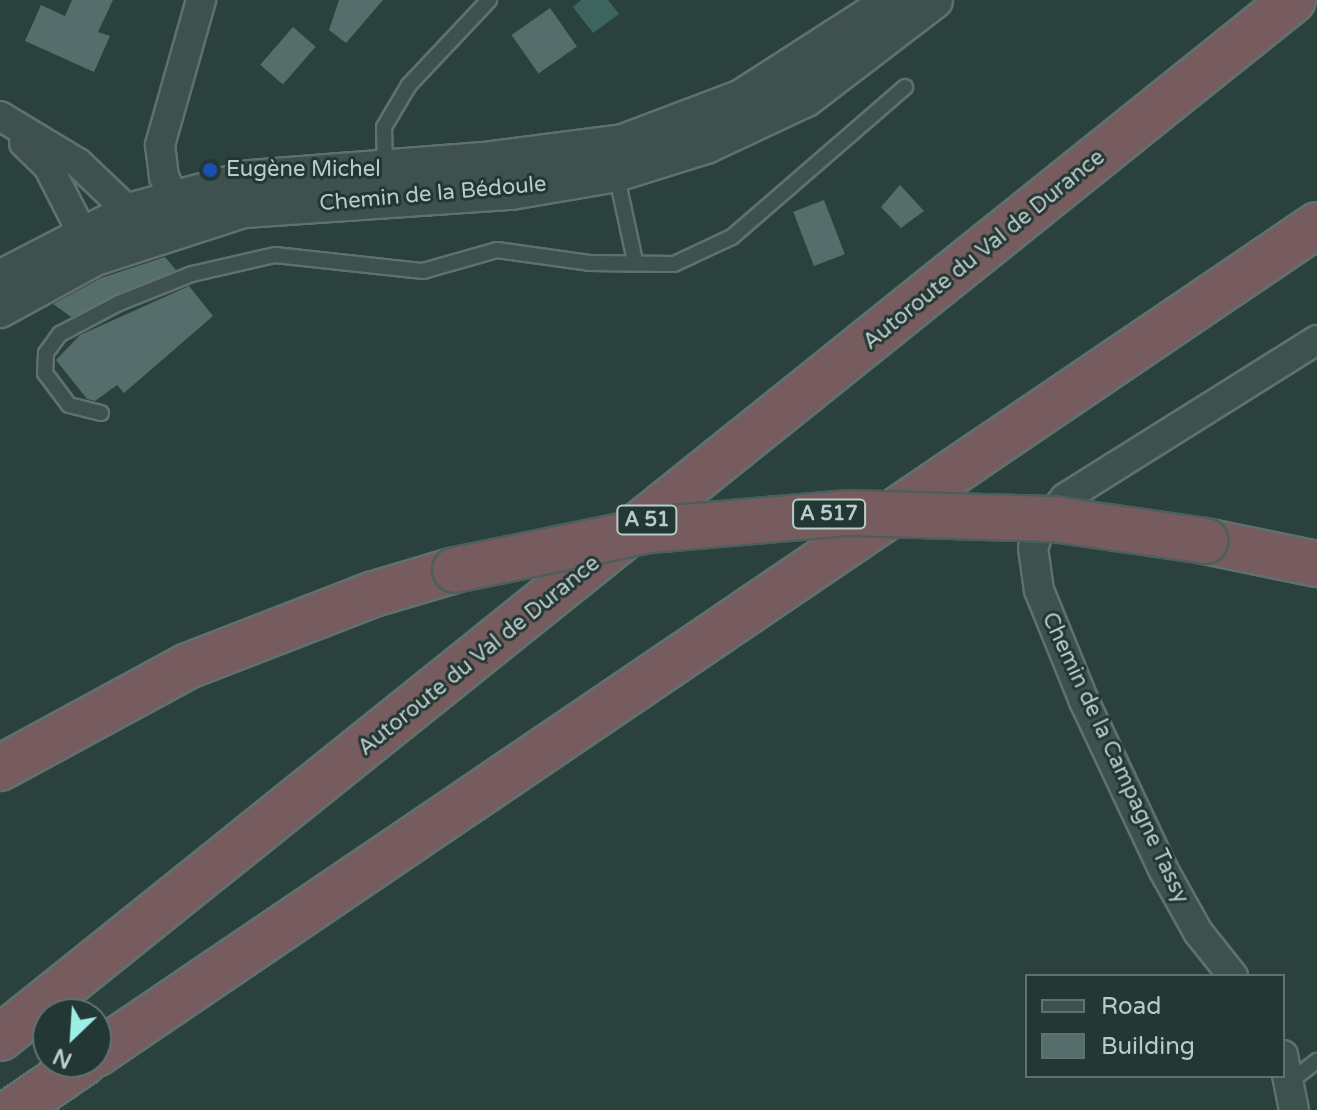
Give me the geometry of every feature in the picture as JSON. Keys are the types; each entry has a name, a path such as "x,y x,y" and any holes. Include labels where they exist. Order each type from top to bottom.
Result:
{"highway":[{"name":"Autoroute du Val de Durance","path":"0,1038 1293,0"},
{"path":"112,1043 1317,225"},
{"name":"A 517","path":"0,768 188,666 360,599 455,570 650,530 849,513 1053,519 1205,541 1317,564"},
{"path":"14,1110 61,1078"}],"street":[{"path":"174,196 164,177 160,145 201,0"},
{"name":"Chemin de la Bédoule","path":"142,224 174,196 250,179 511,191 612,159 742,98 894,0"},
{"name":"Chemin de la Bédoule","path":"612,159 706,145 806,98 934,0"},
{"path":"0,118 78,163 142,224"},
{"path":"0,118 48,166 88,245"},
{"name":"Chemin de la Bédoule","path":"0,279 142,224 387,184"},
{"name":"Chemin de la Bédoule","path":"0,309 88,245"},
{"name":"Chemin de la Campagne Tassy","path":"1231,974 1198,932 1163,869 1084,701 1039,590 1033,548 1041,526 1065,498 1317,340"},
{"path":"1287,1068 1294,1110"}],"lane":[{"path":"387,184 384,127 409,85 489,0"},
{"path":"101,413 69,405 45,373 46,353 60,334 192,274 275,255 423,271 497,250 589,263 635,261 674,264 732,237 905,87"},
{"path":"612,159 635,261"},
{"path":"1287,1068 1317,1061"}],"shaded area":[{"path":"581,0 608,0 619,14 593,33 573,7"}],"building":[{"path":"72,0 113,0 98,32 110,36 94,72 25,41 41,5 65,16"},
{"path":"339,0 383,0 346,43 329,30"},
{"path":"550,8 577,47 538,73 511,35"},
{"path":"293,27 316,47 283,84 260,65"},
{"path":"900,185 924,211 901,228 881,207"},
{"path":"824,200 845,254 814,266 793,212"},
{"path":"165,257 176,270 71,317 53,304 101,278"},
{"path":"189,286 213,316 124,393 117,385 95,401 87,399 56,360 80,335"}],"place":[{"name":"Eugène Michel","path":"210,170"}]}
